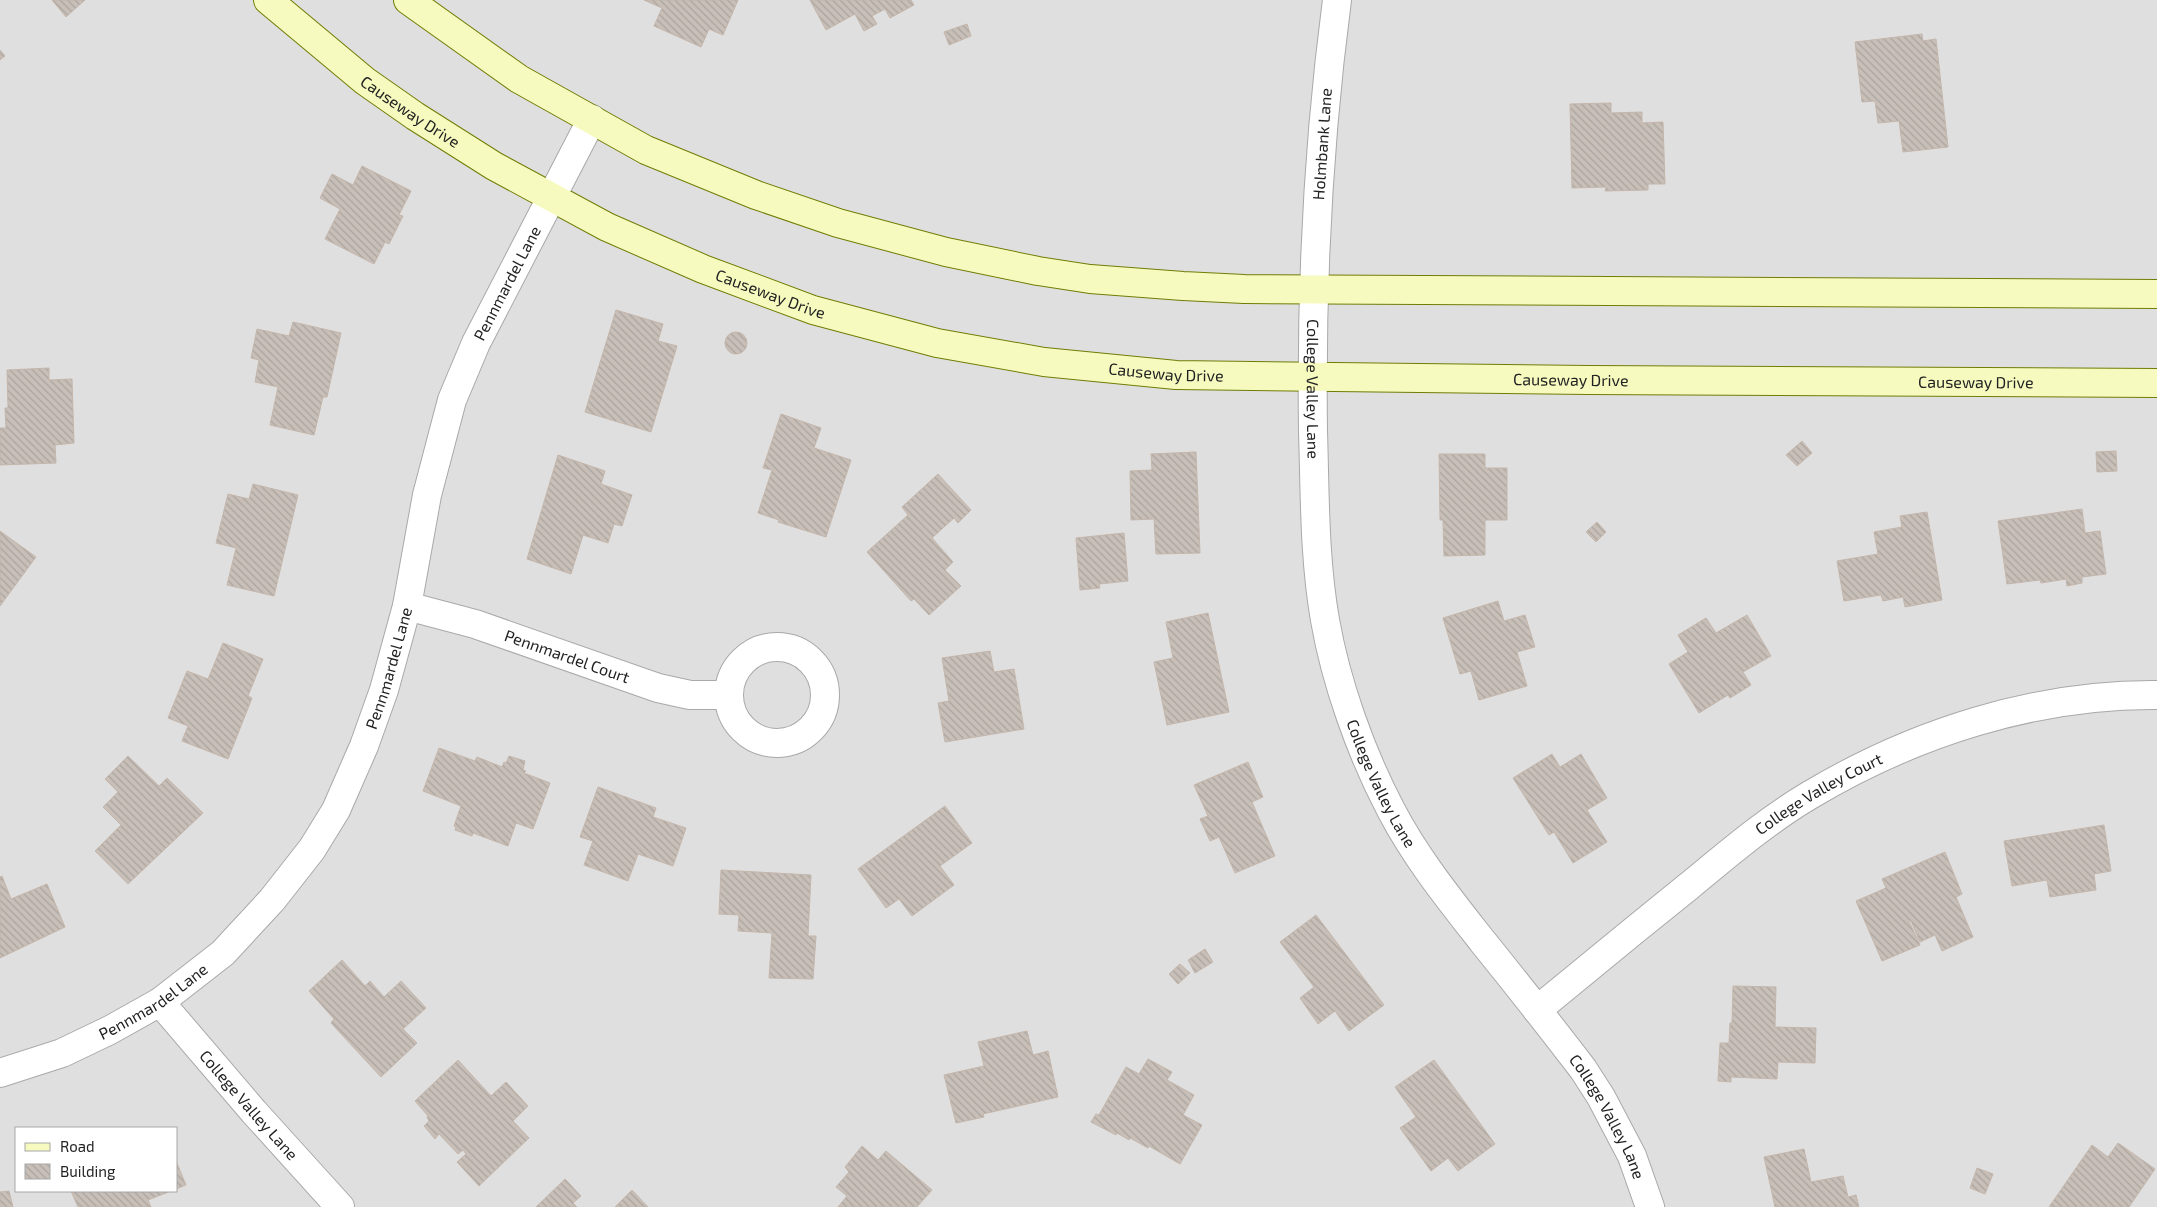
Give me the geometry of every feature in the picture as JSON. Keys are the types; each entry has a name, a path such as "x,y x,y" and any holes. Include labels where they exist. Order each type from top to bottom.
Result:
{"street":[{"name":"Causeway Drive","path":"268,0 365,81 415,116 494,166 608,227 712,273 813,310 937,343 1044,362 1176,375 1599,380 2157,383"},
{"path":"408,0 520,79 646,150 756,195 838,223 946,252 1090,279 1183,286 1313,288 2157,294"},
{"name":"Holmbank Lane","path":"1313,288 1326,81 1337,0"},
{"name":"Pennmardel Lane","path":"0,1073 62,1053 110,1030 160,1002 223,952 272,900 312,849 336,810 364,746 384,690 407,606 428,495 452,400 476,343 592,120"},
{"name":"College Valley Lane","path":"1313,288 1312,376 1316,552 1325,622 1343,695 1391,810 1430,874 1583,1069 1602,1097 1632,1156 1650,1207"},
{"name":"Pennmardel Court","path":"407,606 475,624 658,688 690,695 729,695"},
{"name":"College Valley Court","path":"1537,1010 1755,832 1809,795 1879,757 1950,729 2008,712 2079,700 2157,695"},
{"name":"College Valley Lane","path":"160,1002 254,1112 340,1207"}],"shaded area":[{"path":"0,0 2157,0 2157,1207 0,1207"}],"building":[{"path":"52,0 85,0 66,17"},
{"path":"644,0 738,0 723,35 709,29 701,47 654,26 662,8"},
{"path":"810,0 911,0 914,5 890,18 885,9 872,16 877,24 864,31 855,14 826,30"},
{"path":"967,24 971,36 949,45 944,32"},
{"path":"1922,34 1923,41 1936,39 1948,147 1903,152 1899,121 1878,123 1875,101 1862,102 1855,42"},
{"path":"0,50 5,56 0,60"},
{"path":"1611,103 1611,113 1642,112 1642,123 1663,122 1665,184 1648,184 1648,190 1605,191 1606,187 1572,188 1570,104"},
{"path":"362,166 411,191 399,215 403,216 389,244 385,242 374,264 325,239 340,209 320,198 332,174 353,185"},
{"path":"616,310 663,324 658,341 677,346 651,432 585,412"},
{"path":"293,322 341,333 327,397 323,397 314,435 270,425 278,387 255,382 259,360 251,358 257,329 289,336"},
{"path":"736,332 744,335 747,343 744,351 736,354 728,351 725,343 728,335"},
{"path":"49,368 49,380 72,379 74,443 55,445 56,463 0,465 0,428 6,428 5,408 8,408 7,370"},
{"path":"781,414 821,428 814,448 851,460 826,537 778,522 779,520 758,513 772,470 763,468"},
{"path":"1802,441 1812,453 1797,466 1786,455"},
{"path":"2116,451 2117,471 2097,472 2096,452"},
{"path":"1196,452 1200,553 1156,554 1154,519 1131,520 1130,471 1152,470 1151,454"},
{"path":"1439,454 1485,454 1485,468 1507,468 1507,520 1485,520 1485,555 1444,556 1443,520 1440,520"},
{"path":"558,455 605,471 601,484 632,495 622,526 614,524 608,543 583,535 571,574 527,559"},
{"path":"938,474 971,510 958,523 954,518 932,538 953,562 945,570 961,586 929,615 914,599 911,601 867,552 908,515 902,507"},
{"path":"253,484 298,495 274,596 227,585 236,548 216,543 228,494 249,499"},
{"path":"2082,509 2085,533 2100,531 2106,574 2082,577 2082,583 2067,586 2066,579 2041,583 2040,580 2007,584 1998,521"},
{"path":"1927,512 1942,600 1905,607 1903,597 1883,601 1881,595 1844,601 1837,561 1878,554 1874,532 1902,527 1900,516"},
{"path":"1597,522 1606,532 1596,542 1586,532"},
{"path":"0,531 36,557 0,606"},
{"path":"1124,533 1128,581 1099,584 1100,588 1080,590 1076,538"},
{"path":"1498,601 1504,621 1525,615 1535,647 1517,652 1527,686 1479,700 1471,671 1460,674 1443,618"},
{"path":"1208,613 1229,712 1167,725 1154,662 1173,658 1166,622"},
{"path":"1747,615 1771,656 1743,672 1751,685 1730,698 1728,695 1699,713 1669,664 1688,652 1678,635 1706,618 1716,633"},
{"path":"223,643 263,659 248,696 252,698 228,759 182,741 188,726 168,718 187,671 208,679"},
{"path":"990,651 994,672 1014,669 1024,729 945,742 938,703 949,701 942,658"},
{"path":"439,748 475,761 477,757 502,767 509,756 525,761 523,770 526,771 524,773 550,783 533,829 516,823 508,846 473,833 472,836 455,830 456,827 454,826 461,806 423,791"},
{"path":"1552,754 1560,767 1581,754 1607,798 1587,810 1607,842 1573,863 1554,832 1549,835 1513,778"},
{"path":"128,756 159,786 167,778 203,813 128,884 95,851 121,825 103,807 118,792 105,779"},
{"path":"1248,762 1263,797 1252,802 1275,856 1235,873 1219,837 1210,841 1200,819 1208,816 1194,785"},
{"path":"598,787 656,808 653,817 686,828 673,866 638,854 628,881 584,865 593,841 580,837"},
{"path":"945,806 972,843 940,866 954,885 912,916 899,899 886,908 858,869"},
{"path":"2104,825 2111,871 2094,874 2096,890 2050,897 2047,880 2012,886 2004,841"},
{"path":"1945,852 1962,894 1956,897 1973,937 1942,951 1935,935 1920,942 1911,921 1909,921 1920,945 1882,961 1856,901 1886,888 1882,879"},
{"path":"721,870 811,875 808,936 816,936 813,979 769,978 772,933 738,931 739,915 719,914"},
{"path":"2,876 11,899 47,884 65,927 0,958 0,877"},
{"path":"1316,915 1384,1005 1349,1031 1335,1011 1318,1024 1300,998 1314,987 1280,942"},
{"path":"1205,949 1213,962 1195,973 1188,960"},
{"path":"342,960 365,986 370,981 384,997 401,981 426,1008 403,1029 417,1043 381,1077 331,1023 334,1019 309,991"},
{"path":"1180,964 1190,973 1178,984 1169,974"},
{"path":"1733,986 1776,987 1775,1027 1816,1028 1815,1063 1778,1062 1777,1079 1731,1077 1731,1082 1718,1081 1720,1043 1729,1043 1730,1023 1732,1023"},
{"path":"1027,1031 1033,1055 1048,1051 1058,1097 983,1114 984,1117 956,1123 944,1075 984,1066 978,1042"},
{"path":"1148,1059 1172,1072 1167,1080 1194,1095 1183,1115 1202,1125 1180,1164 1149,1146 1148,1148 1117,1133 1116,1135 1091,1122 1096,1114 1099,1115 1126,1067 1139,1074"},
{"path":"458,1060 491,1096 506,1082 528,1106 513,1121 529,1138 479,1186 457,1162 466,1154 463,1150 458,1154 439,1134 435,1139 424,1126 429,1121 428,1116 415,1101"},
{"path":"1434,1060 1495,1144 1458,1171 1448,1158 1431,1171 1400,1128 1416,1117 1395,1087"},
{"path":"2118,1143 2155,1169 2129,1207 2049,1207 2092,1145 2108,1157"},
{"path":"862,1146 878,1160 886,1151 932,1190 917,1207 838,1207 847,1196 836,1187 849,1172 845,1167"},
{"path":"1804,1149 1811,1182 1843,1176 1848,1197 1856,1195 1859,1207 1775,1207 1764,1157"},
{"path":"178,1166 186,1185 178,1188"},
{"path":"1977,1168 1993,1174 1985,1194 1970,1188"},
{"path":"565,1179 581,1196 573,1203 577,1207 536,1207"},
{"path":"632,1190 648,1207 615,1207"},
{"path":"9,1191 13,1207 0,1207 0,1192"},
{"path":"71,1192 168,1192 148,1200 151,1207 78,1207"}]}
